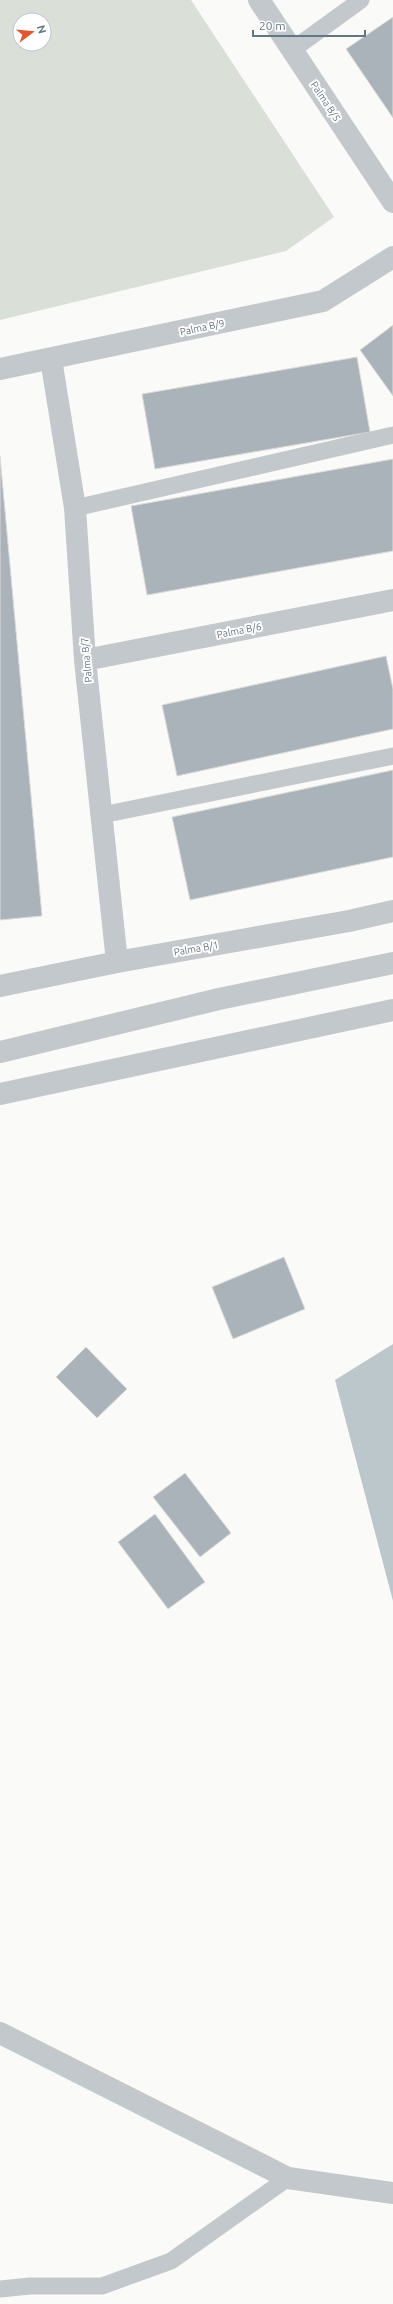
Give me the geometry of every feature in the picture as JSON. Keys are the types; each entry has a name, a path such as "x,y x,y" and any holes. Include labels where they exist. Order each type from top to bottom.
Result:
{"street":[{"name":"Palma B/5","path":"259,0 393,202"},
{"name":"Palma B/9","path":"0,369 323,301 393,257"},
{"name":"Palma B/7","path":"52,359 75,508 86,660 117,962"},
{"name":"Palma B/6","path":"86,660 393,600"},
{"name":"Palma B/1","path":"0,986 117,962 349,921 393,911"},
{"path":"0,1052 219,999 393,963"},
{"path":"0,1094 393,1010"},
{"path":"0,2033 288,2178 393,2192"}],"lane":[{"path":"292,50 361,0"},
{"path":"75,508 393,435"},
{"path":"102,815 393,756"},
{"path":"0,2289 30,2286 102,2286 171,2261 288,2178"}],"shaded area":[{"path":"0,0 191,0 334,217 286,251 0,320"},
{"path":"393,1344 393,1601 335,1380"}],"building":[{"path":"393,17 393,118 346,49"},
{"path":"393,325 393,396 360,350"},
{"path":"357,357 370,432 155,469 142,394"},
{"path":"0,456 42,916 0,920"},
{"path":"393,459 393,551 147,595 131,506"},
{"path":"386,656 393,689 393,729 177,776 162,705"},
{"path":"393,770 393,857 190,900 172,817"},
{"path":"284,1257 305,1309 233,1339 212,1287"},
{"path":"86,1347 127,1389 97,1418 56,1377"},
{"path":"185,1473 231,1533 200,1557 153,1497"},
{"path":"155,1514 205,1582 168,1609 118,1542"}]}
